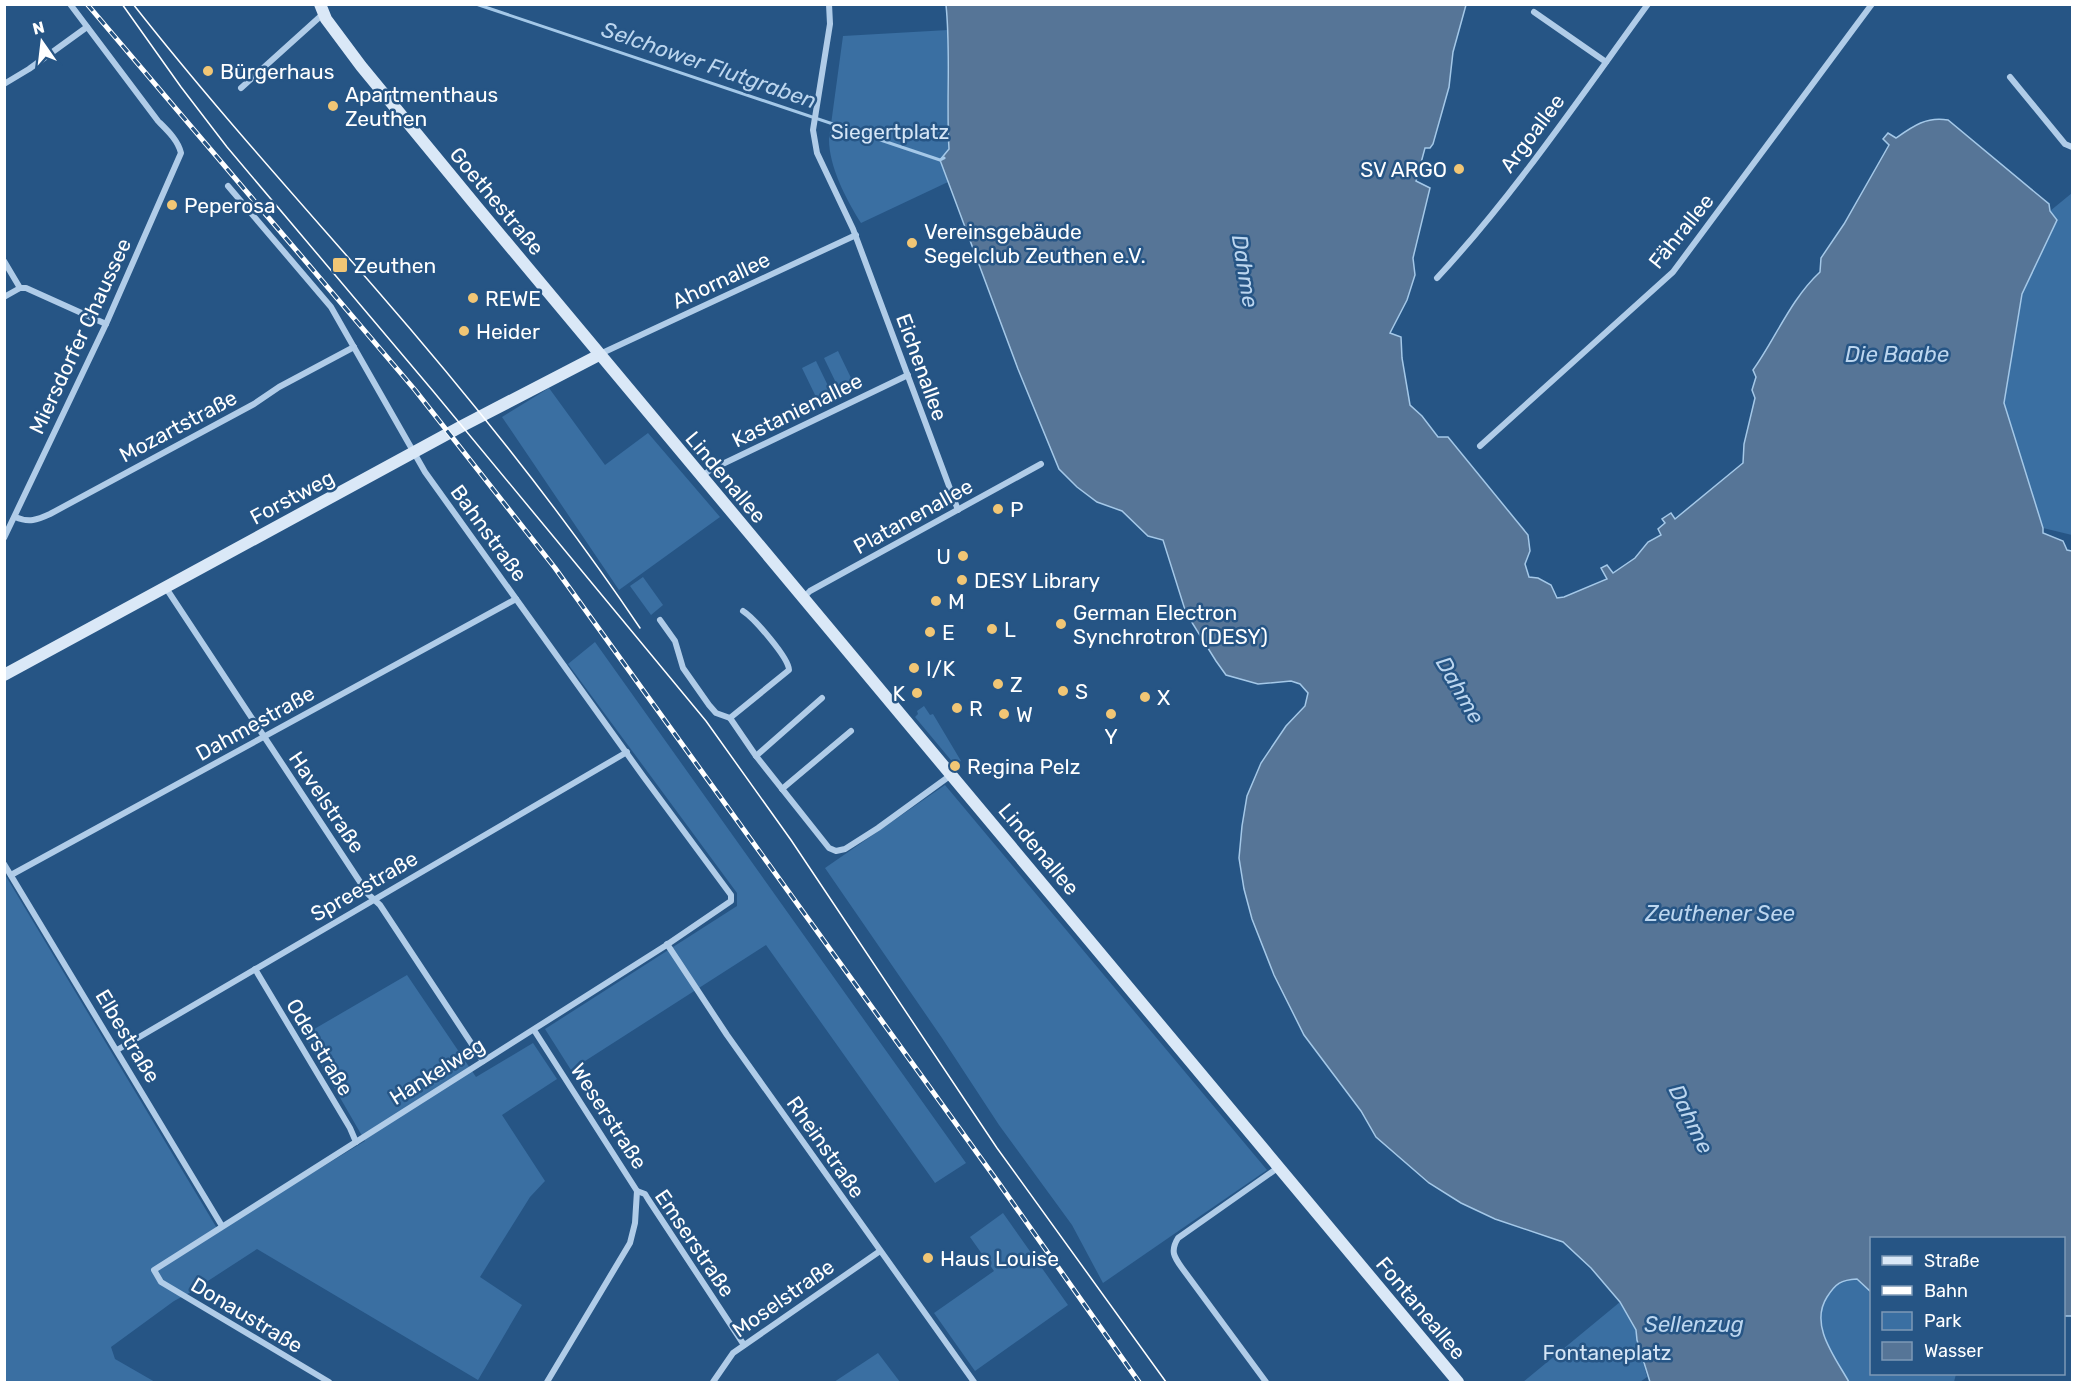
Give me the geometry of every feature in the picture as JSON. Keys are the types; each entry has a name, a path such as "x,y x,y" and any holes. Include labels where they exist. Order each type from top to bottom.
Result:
{"main road":[{"name":"Goethestraße","path":"322,9 361,66 599,355"},
{"name":"Forstweg","path":"4,675 599,355"},
{"name":"Lindenallee","path":"599,355 1355,1259"},
{"name":"Fontaneallee","path":"1355,1259 1458,1383"}],"street":[{"path":"4,84 87,27 70,4"},
{"name":"Eichenallee","path":"829,4 830,24 813,130 817,153 856,236 958,510"},
{"name":"Argoallee","path":"1437,278 1487,219 1648,4"},
{"name":"Fährallee","path":"1480,446 1673,272 1872,4"},
{"name":"Goethestraße","path":"241,88 322,9"},
{"path":"1534,12 1606,62"},
{"name":"Miersdorfer Chaussee","path":"4,538 106,324 181,153 179,147 87,27"},
{"path":"2010,77 2065,144 2073,147"},
{"name":"Bahnstraße","path":"228,186 325,299 425,471 731,895"},
{"name":"Ahornallee","path":"599,355 856,236"},
{"path":"4,261 20,288"},
{"path":"4,297 20,288 26,288 106,324"},
{"name":"Mozartstraße","path":"15,517 26,522 43,517 254,404 279,387 354,347"},
{"name":"Kastanienallee","path":"701,477 710,470 908,375"},
{"name":"Platanenallee","path":"803,598 810,591 1041,464"},
{"name":"Havelstraße","path":"166,588 368,894 380,905 483,1061"},
{"name":"Dahmestraße","path":"11,875 516,599"},
{"path":"730,718 789,670 789,664 782,655 743,611"},
{"path":"660,620 675,641 679,657 688,675 716,713 730,718 756,756 829,848 836,851 844,849 878,828 951,775"},
{"path":"756,756 822,698"},
{"path":"782,789 850,731"},
{"name":"Spreestraße","path":"117,1050 627,752"},
{"name":"Elbestraße","path":"4,864 222,1226"},
{"name":"Hankelweg","path":"154,1270 667,944 731,901 731,895"},
{"name":"Rheinstraße","path":"667,944 722,1028 974,1383"},
{"name":"Oderstraße","path":"255,969 350,1128 356,1142"},
{"name":"Weserstraße","path":"534,1030 637,1191 635,1222 630,1242 547,1383"},
{"path":"1266,1383 1182,1268 1173,1250 1178,1238 1279,1167"},
{"name":"Emserstraße","path":"637,1191 645,1194 744,1345"},
{"name":"Moselstraße","path":"713,1383 728,1359 744,1345 880,1251"},
{"name":"Donaustraße","path":"154,1270 161,1282 328,1383"}],"green space":[{"name":"Siegertplatz","path":"948,30 949,149 940,160 948,182 861,223 839,182 830,150 829,139 843,36"},
{"path":"2072,193 2072,535 2043,528 2004,403 2022,294 2057,220 2050,211"},
{"path":"838,351 853,382 839,389 824,358"},
{"path":"816,361 831,392 817,399 802,368"},
{"path":"549,388 605,465 648,433 720,517 619,590 502,417"},
{"path":"643,577 663,605 651,615 630,586"},
{"path":"595,642 966,1163 935,1183 766,945 571,1070 545,1029 737,906 737,893 568,664"},
{"path":"924,706 930,715 933,714 961,761 955,765 915,717 918,714 917,711"},
{"path":"945,785 1267,1170 1103,1283 1072,1225 999,1125 825,868"},
{"path":"4,873 218,1230 365,1141 304,1035 407,975 476,1077 533,1043 557,1079 502,1115 545,1181 530,1197 480,1277 522,1305 478,1380 257,1249 174,1301 111,1347 115,1359 155,1382 5,1382"},
{"path":"1003,1213 1068,1305 975,1371 934,1313 994,1271 970,1237"},
{"path":"1857,1279 1870,1291 1870,1375 1956,1375 1954,1382 1849,1382 1826,1341 1821,1319 1822,1308 1833,1288 1847,1280"},
{"name":"Fontaneplatz","path":"1620,1302 1636,1330 1647,1377 1640,1382 1523,1382"},
{"path":"878,1353 900,1382 834,1382"}],"water":[{"name":"Zeuthener See","path":"946,5 1466,5 1453,52 1449,87 1433,144 1430,148 1425,148 1416,181 1430,188 1413,258 1415,275 1407,300 1390,333 1401,337 1410,405 1438,437 1448,437 1528,535 1530,551 1525,564 1529,577 1538,578 1551,585 1557,598 1607,579 1601,568 1607,565 1613,573 1635,558 1648,542 1661,535 1658,529 1665,523 1662,519 1671,513 1675,519 1743,463 1744,444 1755,398 1752,390 1756,377 1753,370 1800,295 1820,272 1821,258 1844,224 1889,145 1883,139 1888,133 1896,138 1914,126 1927,121 1948,120 2049,204 2050,211 2057,220 2022,294 2004,403 2043,533 2063,541 2067,550 2072,551 2072,1316 2065,1316 2065,1237 1870,1237 1870,1291 1857,1279 1843,1281 1830,1292 1822,1308 1822,1330 1826,1341 1849,1382 1650,1382 1636,1330 1620,1302 1591,1268 1563,1242 1495,1219 1461,1203 1429,1183 1376,1137 1361,1111 1304,1035 1274,975 1252,919 1239,858 1247,796 1261,763 1286,726 1305,706 1308,693 1300,684 1291,681 1258,684 1226,675 1186,613 1163,540 1148,536 1122,511 1097,502 1059,469 1018,369 940,160 949,149"}],"waterway":[{"name":"Selchower Flutgraben","path":"476,4 940,160 944,158"}],"tram line":[{"path":"122,4 227,147 433,391 706,721 791,840 997,1148 1166,1382"},
{"path":"133,4 222,112 479,412 546,497 640,628"}],"railway":[{"path":"87,4 415,390 555,568 998,1182 1139,1382"}],"place":[{"name":"Bürgerhaus","path":"208,71"},
{"name":"Apartmenthaus Zeuthen","path":"333,106"},
{"name":"SV ARGO","path":"1459,169"},
{"name":"Peperosa","path":"172,205"},
{"name":"Vereinsgebäude Segelclub Zeuthen e.V.","path":"912,243"},
{"name":"Zeuthen","path":"340,265"},
{"name":"REWE","path":"473,298"},
{"name":"Heider","path":"464,331"},
{"name":"P","path":"998,509"},
{"name":"U","path":"963,556"},
{"name":"DESY Library","path":"962,580"},
{"name":"M","path":"936,601"},
{"name":"German Electron Synchrotron (DESY)","path":"1061,624"},
{"name":"L","path":"992,629"},
{"name":"E","path":"930,632"},
{"name":"I/K","path":"914,668"},
{"name":"Z","path":"998,684"},
{"name":"S","path":"1063,691"},
{"name":"K","path":"917,693"},
{"name":"X","path":"1145,697"},
{"name":"R","path":"957,708"},
{"name":"W","path":"1004,714"},
{"name":"Y","path":"1111,714"},
{"name":"Regina Pelz","path":"955,766"},
{"name":"Haus Louise","path":"928,1258"}],"water label":[{"name":"Dahme","path":"1245,271"},
{"name":"Die Baabe","path":"1897,354"},
{"name":"Dahme","path":"1460,690"},
{"name":"Dahme","path":"1691,1119"},
{"name":"Sellenzug","path":"1694,1324"}]}
